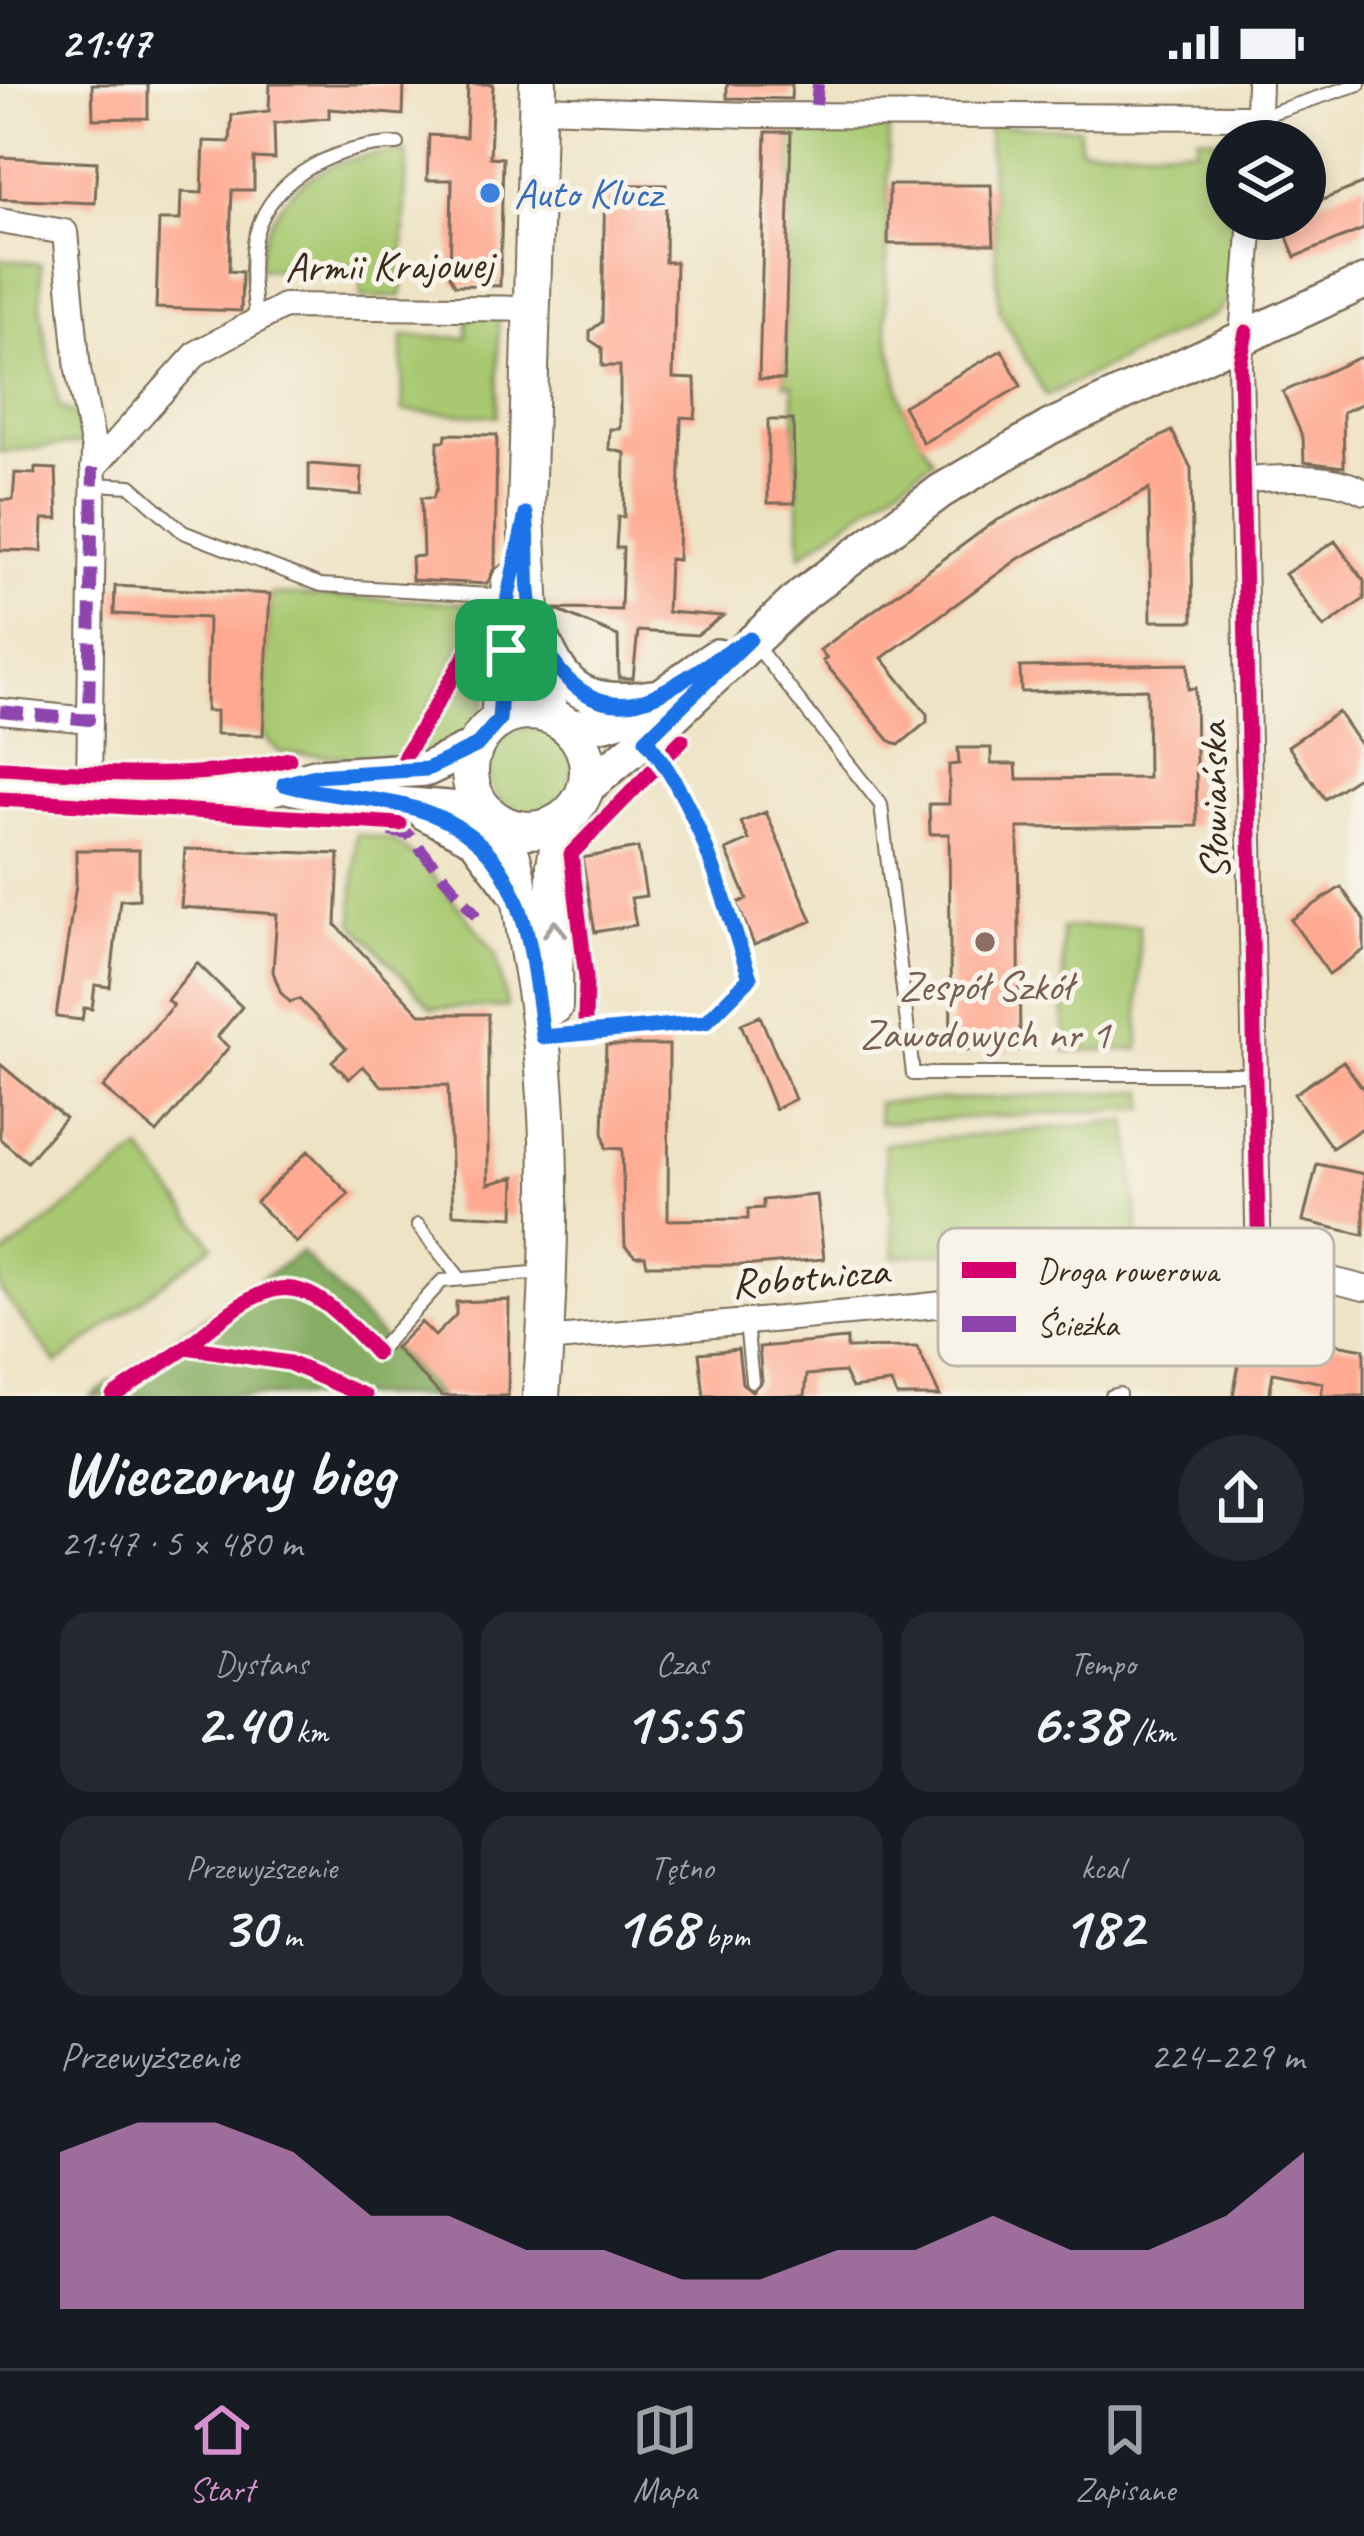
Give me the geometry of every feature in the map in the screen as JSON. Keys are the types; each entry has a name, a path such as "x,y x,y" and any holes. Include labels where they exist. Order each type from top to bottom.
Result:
{"main road":[{"name":"Armii Krajowej","path":"487,733 520,606 543,92"},
{"name":"Armii Krajowej","path":"520,606 534,675 560,721"},
{"path":"541,1396 545,1340 543,1037 515,854 470,773 487,733 525,711 560,721 586,754 586,788 563,820 555,865 555,1004 543,1037"},
{"path":"492,816 531,830 563,820"}],"street":[{"path":"1258,120 1259,84"},
{"path":"543,92 751,116 1206,128"},
{"path":"0,221 64,232 93,476 89,785"},
{"name":"Słowiańska","path":"1250,240 1240,363 1258,1228"},
{"path":"586,788 646,740 750,639 878,536 992,459 1246,332 1364,282"},
{"name":"Armii Krajowej","path":"93,476 197,352 284,306 534,309"},
{"path":"1246,480 1286,478 1351,485 1364,492"},
{"path":"520,606 553,662 576,690 612,702 652,697"},
{"path":"560,721 614,726 631,718 652,697 750,639"},
{"path":"0,711 89,720"},
{"path":"0,782 168,791 284,784 315,776 427,769 487,733"},
{"path":"284,784 492,816"},
{"path":"400,804 475,839 523,904"},
{"name":"Robotnicza","path":"1334,1280 1364,1288"},
{"name":"Robotnicza","path":"545,1340 938,1301"}],"lane":[{"path":"1278,120 1359,84"},
{"path":"256,318 252,256 257,230 274,202 327,155 398,144"},
{"path":"93,476 130,487 184,532 321,585 520,606"},
{"path":"750,639 881,805 913,1074 1255,1074"},
{"path":"543,1037 706,1022 750,978 707,853 662,759 646,740"},
{"path":"418,1225 458,1276"},
{"path":"376,1353 442,1281 544,1272"},
{"path":"746,1320 752,1381"}],"green space":[{"path":"791,125 889,126 886,323 903,407 933,460 801,555 793,384 784,384"},
{"path":"988,125 1079,128 1080,148 1196,148 1197,136 1206,137 1206,240 1235,240 1232,285 1212,316 1046,396 999,310"},
{"path":"407,152 402,296 361,298 361,276 257,268 275,215 307,179 352,159"},
{"path":"0,259 41,264 41,313 59,406 77,416 82,443 0,452"},
{"path":"499,314 497,416 403,411 402,336 467,338 468,316"},
{"path":"271,594 487,604 398,759 280,753 263,735"},
{"path":"491,634 480,713 458,739 418,762 427,731"},
{"path":"530,728 560,740 572,770 560,800 530,812 500,800 488,770 500,740"},
{"path":"356,834 392,840 422,862 496,953 507,1007 432,1008 353,923"},
{"path":"1139,925 1139,1049 1065,1051 1062,928"},
{"path":"1145,1091 1146,1108 879,1123 877,1103"},
{"path":"1128,1121 1138,1228 938,1228 938,1253 895,1257 884,1144"},
{"path":"141,1150 213,1245 57,1364 0,1290 0,1258"},
{"path":"301,1252 438,1396 91,1396"}],"building":[{"path":"92,84 148,84 148,118 93,119"},
{"path":"270,84 404,84 403,115 329,109 329,118 274,123 275,159 254,158 254,190 232,190 229,271 242,272 241,311 156,308 159,220 180,220 181,192 202,193 204,141 230,142 232,115 269,111"},
{"path":"468,84 493,84 490,157 503,158 500,286 455,285 450,276 452,180 427,180 429,135 466,137"},
{"path":"727,84 792,84 791,99 727,98"},
{"path":"766,132 791,132 784,380 759,379"},
{"path":"0,157 97,162 95,203 0,199"},
{"path":"1364,183 1364,229 1295,257 1288,240 1326,240 1326,198"},
{"path":"605,185 666,185 665,262 676,262 673,378 695,379 696,408 695,418 681,417 678,560 669,559 667,612 723,616 697,635 638,631 633,678 619,678 618,636 554,609 621,610 623,548 616,548 618,517 624,517 625,453 609,449 610,429 620,429 620,366 602,366 602,348 590,340 590,331 602,322"},
{"path":"889,185 991,185 994,244 888,244"},
{"path":"1002,350 1021,386 923,443 903,406"},
{"path":"1364,358 1364,403 1343,412 1344,467 1304,462 1303,438 1283,392"},
{"path":"768,420 793,420 795,503 768,503"},
{"path":"1172,431 1191,468 1193,621 1151,621 1149,489 1018,559 882,658 927,714 927,722 899,745 889,740 823,661 827,658 820,650 994,522"},
{"path":"446,434 497,435 495,566 487,584 412,580 411,557 423,556 421,498 433,498 437,488 438,441 445,441"},
{"path":"309,464 362,468 361,495 309,491"},
{"path":"35,468 56,469 58,519 43,519 42,551 0,550 0,500 13,500 15,473 35,474"},
{"path":"1335,541 1364,581 1364,599 1324,628 1285,574"},
{"path":"115,586 270,594 263,735 216,734 216,711 206,711 208,618 114,614"},
{"name":"Zespół Szkół Zawodowych nr 1","path":"1188,664 1188,689 1195,688 1197,826 1018,828 1020,1050 951,1050 949,834 930,834 929,804 949,804 949,765 959,764 958,748 991,748 991,764 1016,764 1017,779 1148,778 1147,689 1021,692 1020,667"},
{"path":"1338,712 1364,750 1364,773 1325,799 1288,746"},
{"path":"766,812 812,921 754,945 737,903 747,899 726,850 749,840 741,822"},
{"path":"638,848 646,896 631,898 636,925 595,932 582,858"},
{"path":"185,849 339,854 336,925 420,1014 488,1014 488,1184 515,1177 514,1217 453,1214 448,1085 382,1086 363,1066 349,1079 332,1061 346,1048 299,999 290,1002 281,993 273,972 277,914 181,907"},
{"path":"76,850 139,850 139,899 120,900 110,987 95,985 92,1009 84,1008 82,1020 56,1017 76,885"},
{"path":"1341,887 1364,920 1364,950 1329,974 1291,920"},
{"path":"197,963 242,1007 217,1037 229,1047 157,1133 103,1088 173,1005 167,1000"},
{"path":"760,1016 795,1099 775,1109 741,1024"},
{"path":"606,1045 669,1045 668,1220 748,1219 748,1209 763,1208 763,1200 817,1195 824,1259 754,1265 647,1265 645,1256 635,1256 625,1246 622,1149 606,1148 603,1132"},
{"path":"1343,1061 1364,1090 1364,1127 1332,1148 1294,1094"},
{"path":"0,1064 65,1118 27,1162 0,1139"},
{"path":"308,1151 349,1194 296,1243 256,1202"},
{"path":"1317,1164 1364,1174 1364,1235 1303,1221"},
{"path":"509,1300 508,1396 442,1396 395,1348 421,1322 435,1336 456,1315 456,1302"},
{"path":"847,1339 847,1348 917,1347 940,1396 897,1396 891,1383 852,1388 844,1372 807,1375 805,1396 704,1396 699,1353 738,1349 742,1383 752,1391 762,1381 759,1347"},
{"path":"1334,1344 1364,1349 1364,1396 1321,1396 1323,1383 1273,1373 1269,1396 1233,1396 1238,1366 1334,1366"}],"marked path":[{"path":"816,105 818,84"},
{"path":"0,711 89,720 93,468"},
{"path":"389,831 408,834 477,916"}],"cycle path":[{"path":"1246,332 1240,363 1258,1228"},
{"path":"405,756 488,618"},
{"path":"585,1021 586,977 571,854 682,740"},
{"path":"0,768 181,774 289,759"},
{"path":"0,799 400,824"},
{"path":"187,1347 243,1304 286,1288 326,1304 376,1353"},
{"path":"113,1396 187,1347 289,1363 365,1396"}],"place":[{"name":"Auto Klucz","path":"490,193"},
{"name":"Zespół Szkół Zawodowych nr 1","path":"985,942"}],"route":[{"path":"526,514 532,615 553,662 576,690 612,702 652,697 750,639 646,740 662,759 707,853 750,978 716,1018 689,1027 543,1037 523,904 475,839 437,817 400,804 321,795 284,784 341,773 427,769 476,746 499,720 506,650 508,596 526,514"}]}
